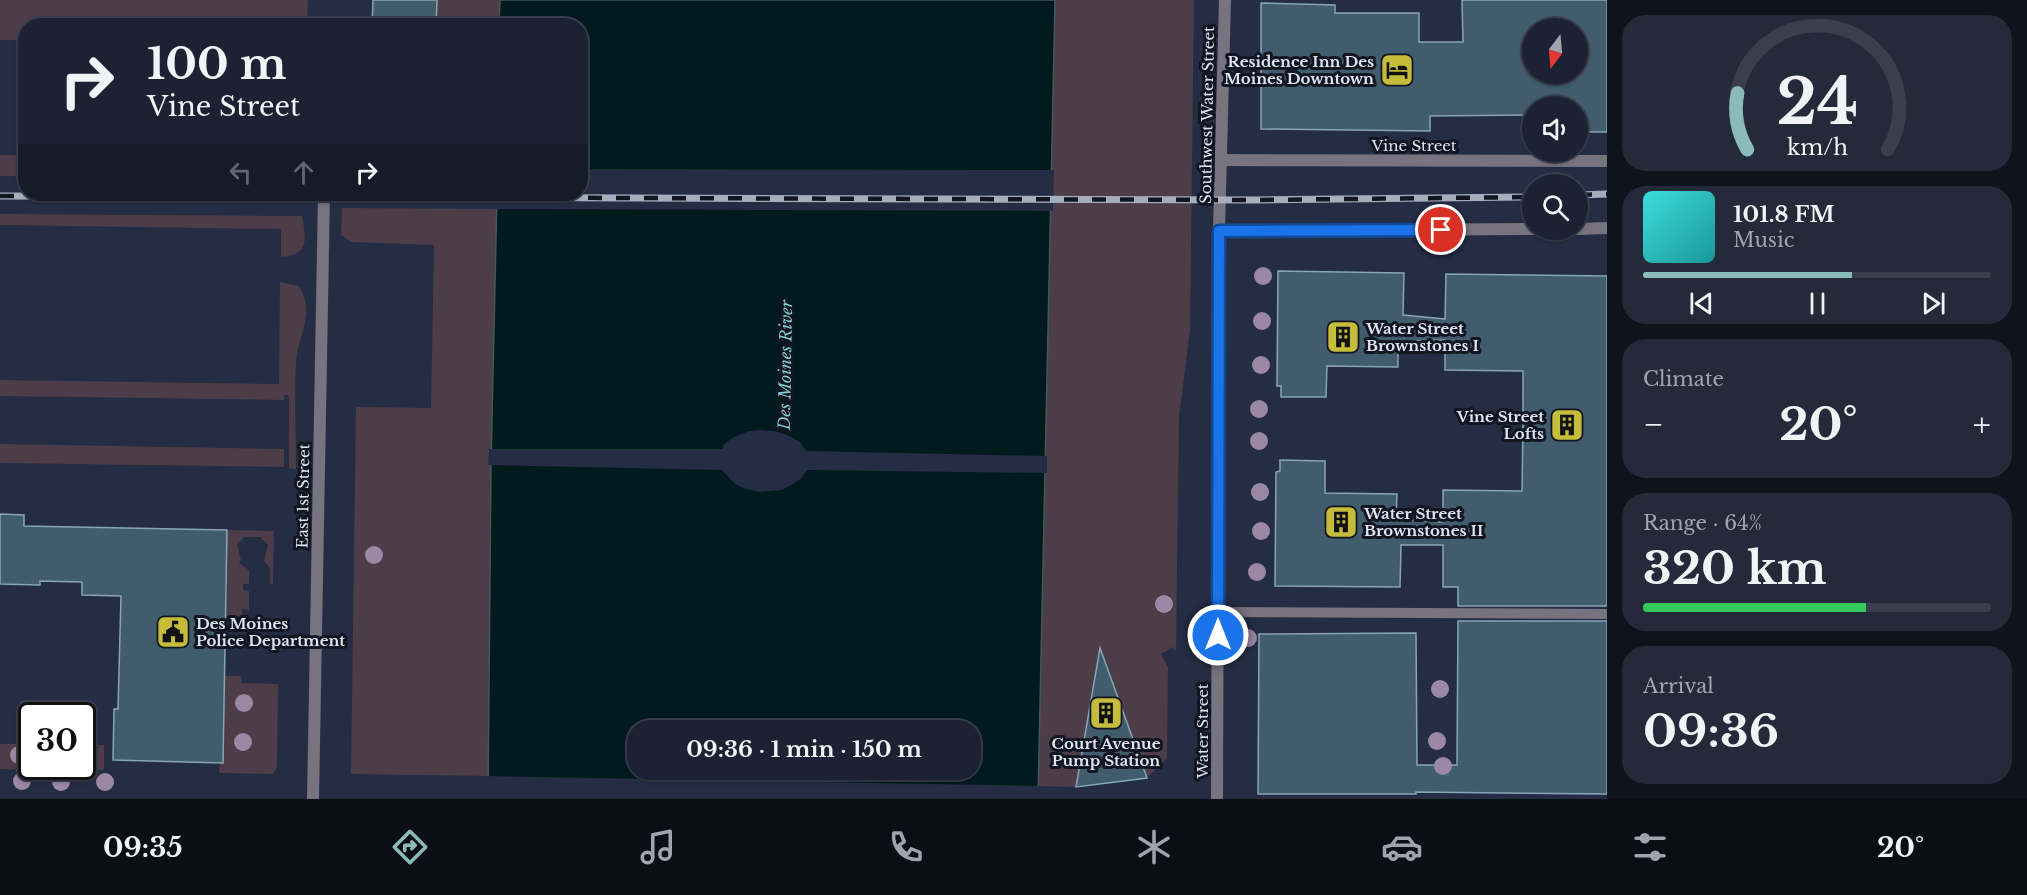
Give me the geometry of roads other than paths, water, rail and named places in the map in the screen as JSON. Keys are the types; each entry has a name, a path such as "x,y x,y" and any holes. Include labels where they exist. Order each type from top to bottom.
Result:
{"street":[{"name":"Southwest Water Street","path":"1219,231 1225,0"},
{"name":"Vine Street","path":"1221,160 1607,161"},
{"name":"East 1st Street","path":"313,799 324,201"},
{"path":"1588,229 1607,228"},
{"path":"1219,231 1522,229"},
{"name":"Water Street","path":"1217,799 1219,231"}],"lane":[{"path":"1218,612 1607,614"}],"water":[{"name":"Des Moines River","path":"500,0 1055,0 1038,799 488,799 491,465 497,201 588,201 588,18 499,18"}],"railway":[{"path":"1588,195 1607,194"},
{"path":"0,196 18,196"},
{"path":"588,198 1257,200 1522,197"}],"place":[{"name":"Residence Inn Des Moines Downtown","path":"1397,70"},
{"name":"Water Street Brownstones I","path":"1343,337"},
{"name":"Vine Street Lofts","path":"1567,425"},
{"name":"Water Street Brownstones II","path":"1341,522"},
{"name":"Des Moines Police Department","path":"173,632"},
{"name":"Court Avenue Pump Station","path":"1106,713"}]}
